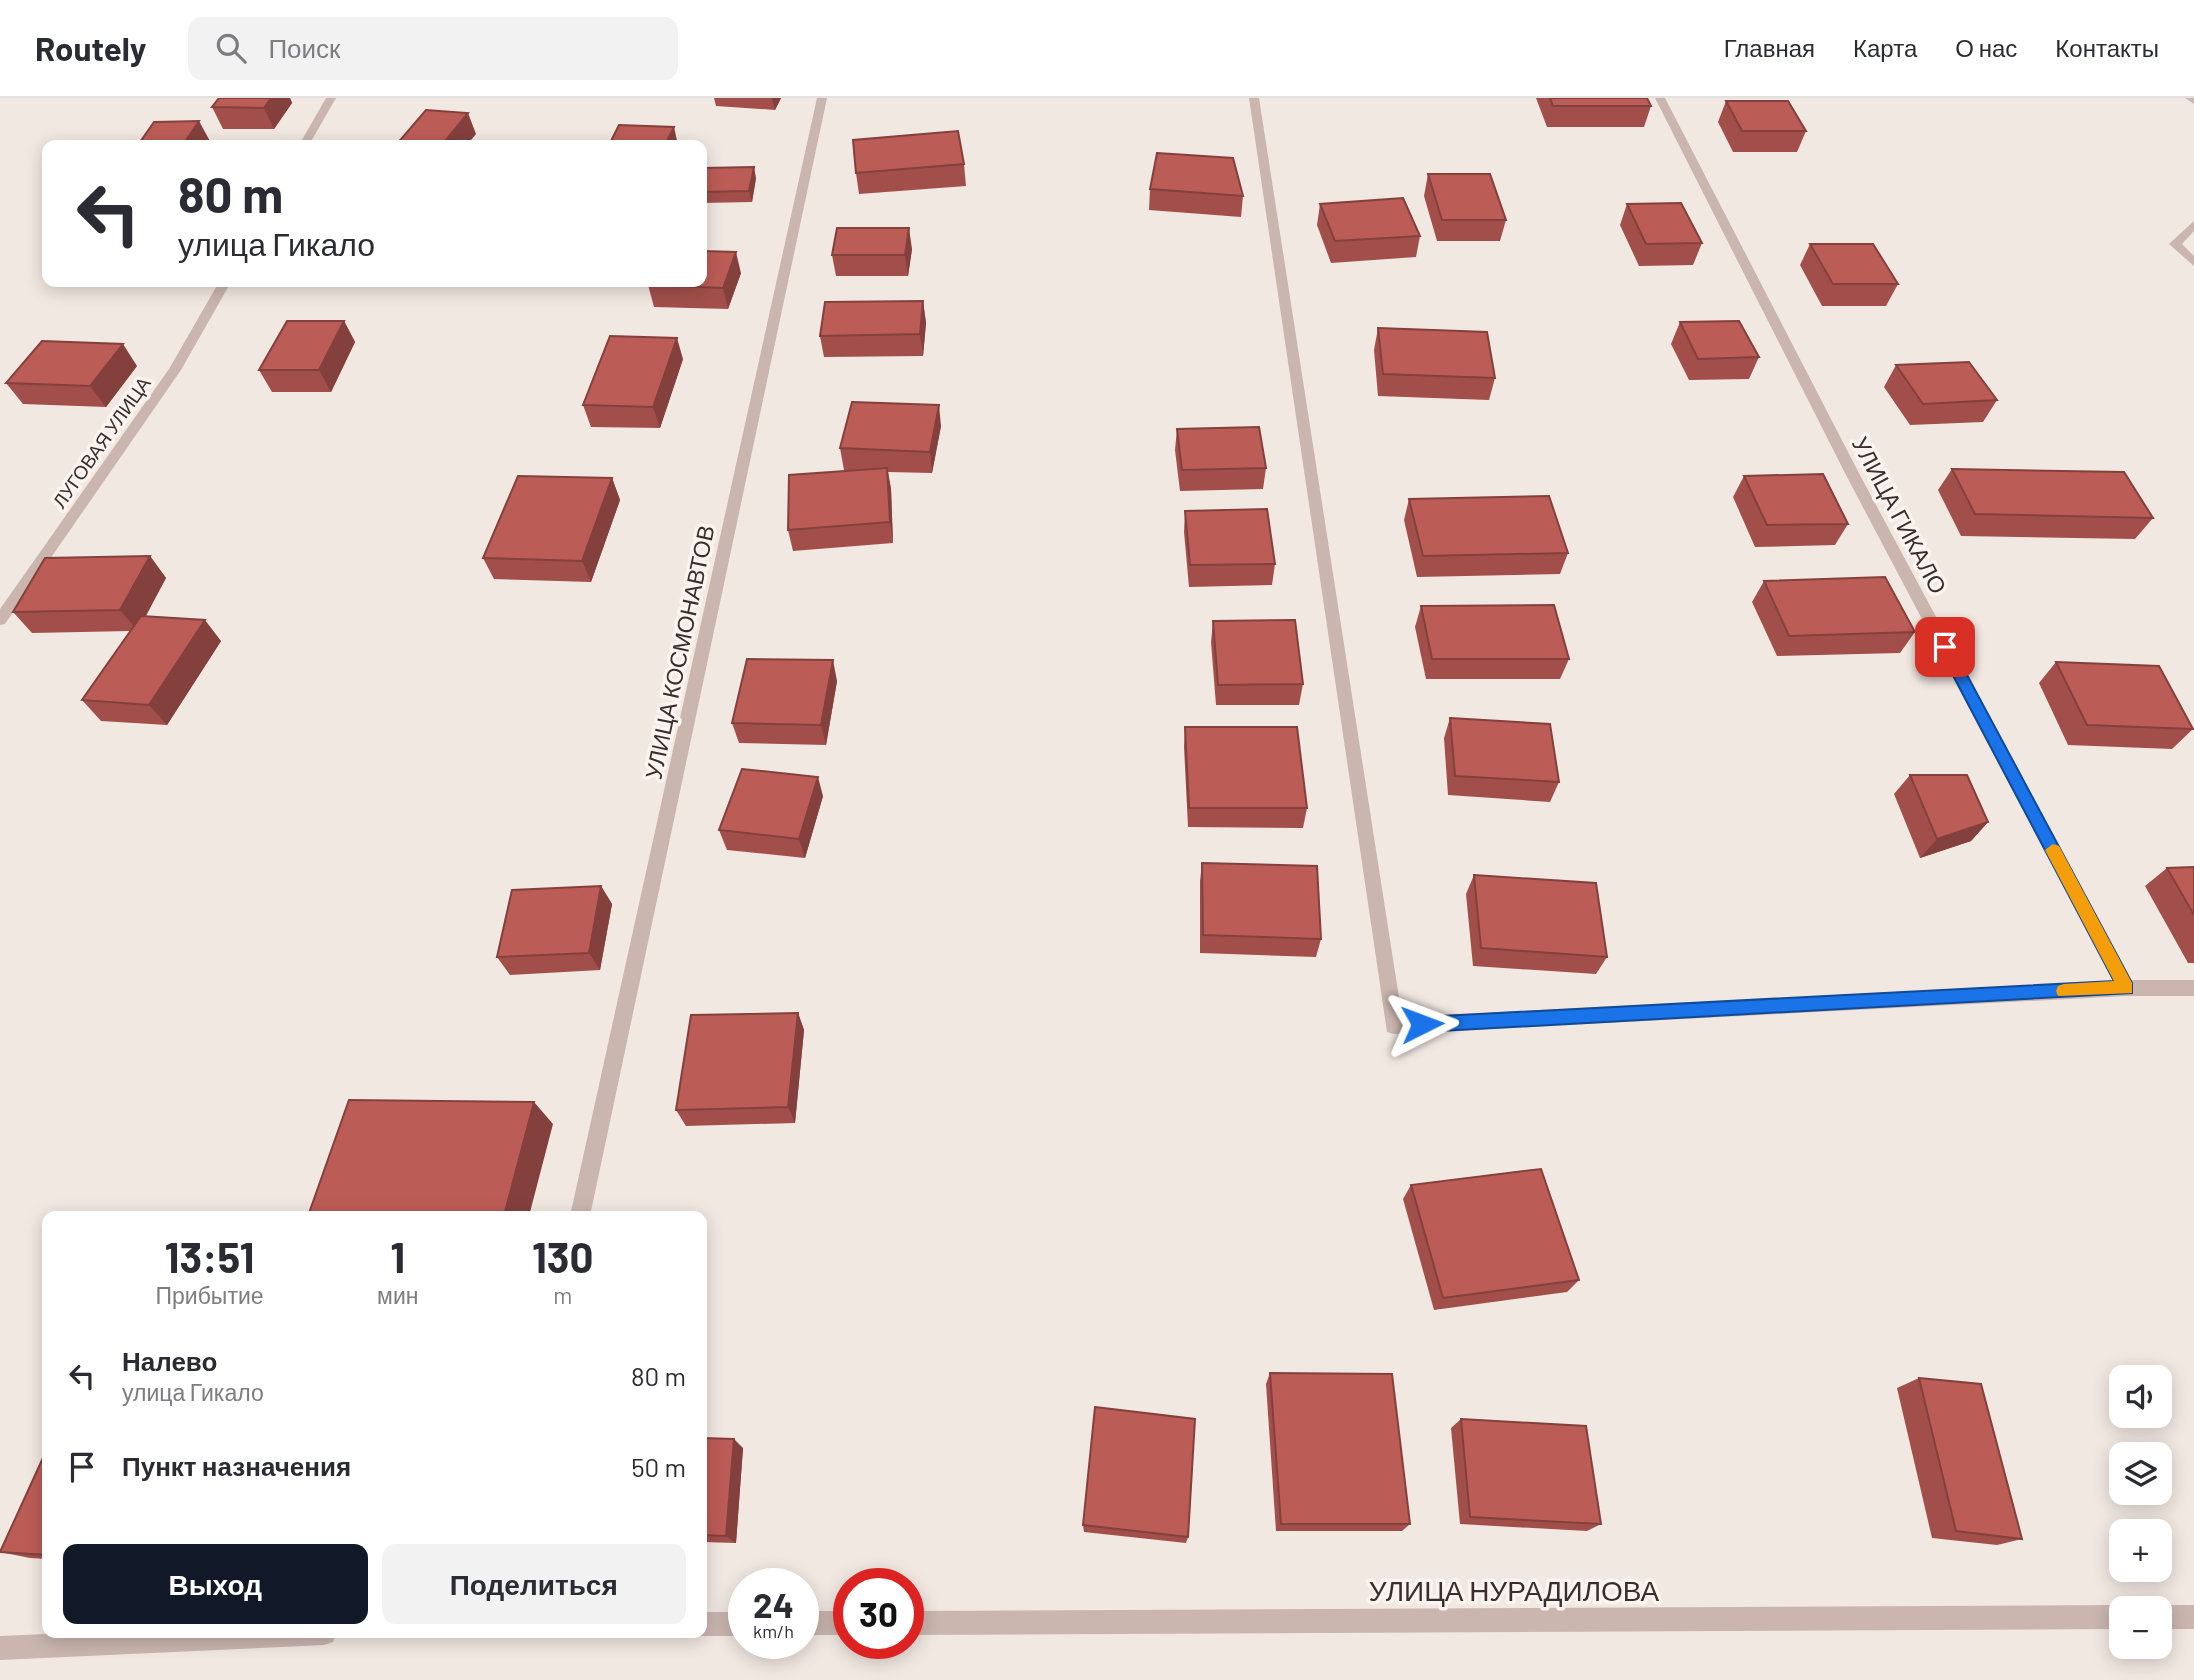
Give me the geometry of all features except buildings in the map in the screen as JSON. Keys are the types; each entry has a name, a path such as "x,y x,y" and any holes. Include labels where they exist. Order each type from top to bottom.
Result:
{"street":[{"path":"306,140 331,98"},
{"name":"УЛИЦА КОСМОНАВТОВ","path":"581,1211 822,98"},
{"path":"1254,98 1394,1026 2126,988 2194,988"},
{"name":"УЛИЦА ГИКАЛО","path":"1660,98 1854,477 2126,988"},
{"path":"2190,98 2194,101"},
{"path":"2194,224 2175,244 2194,262"},
{"name":"ЛУГОВАЯ УЛИЦА","path":"0,620 174,370 222,287"},
{"name":"УЛИЦА НУРАДИЛОВА","path":"924,1623 2109,1617"},
{"path":"2172,1617 2194,1617"},
{"path":"707,1624 728,1624"},
{"path":"0,1648 216,1638"}],"slow traffic":[{"path":"2053,850 2126,988 2064,991"}],"route":[{"path":"1422,1024 2126,988 1945,647"}]}
